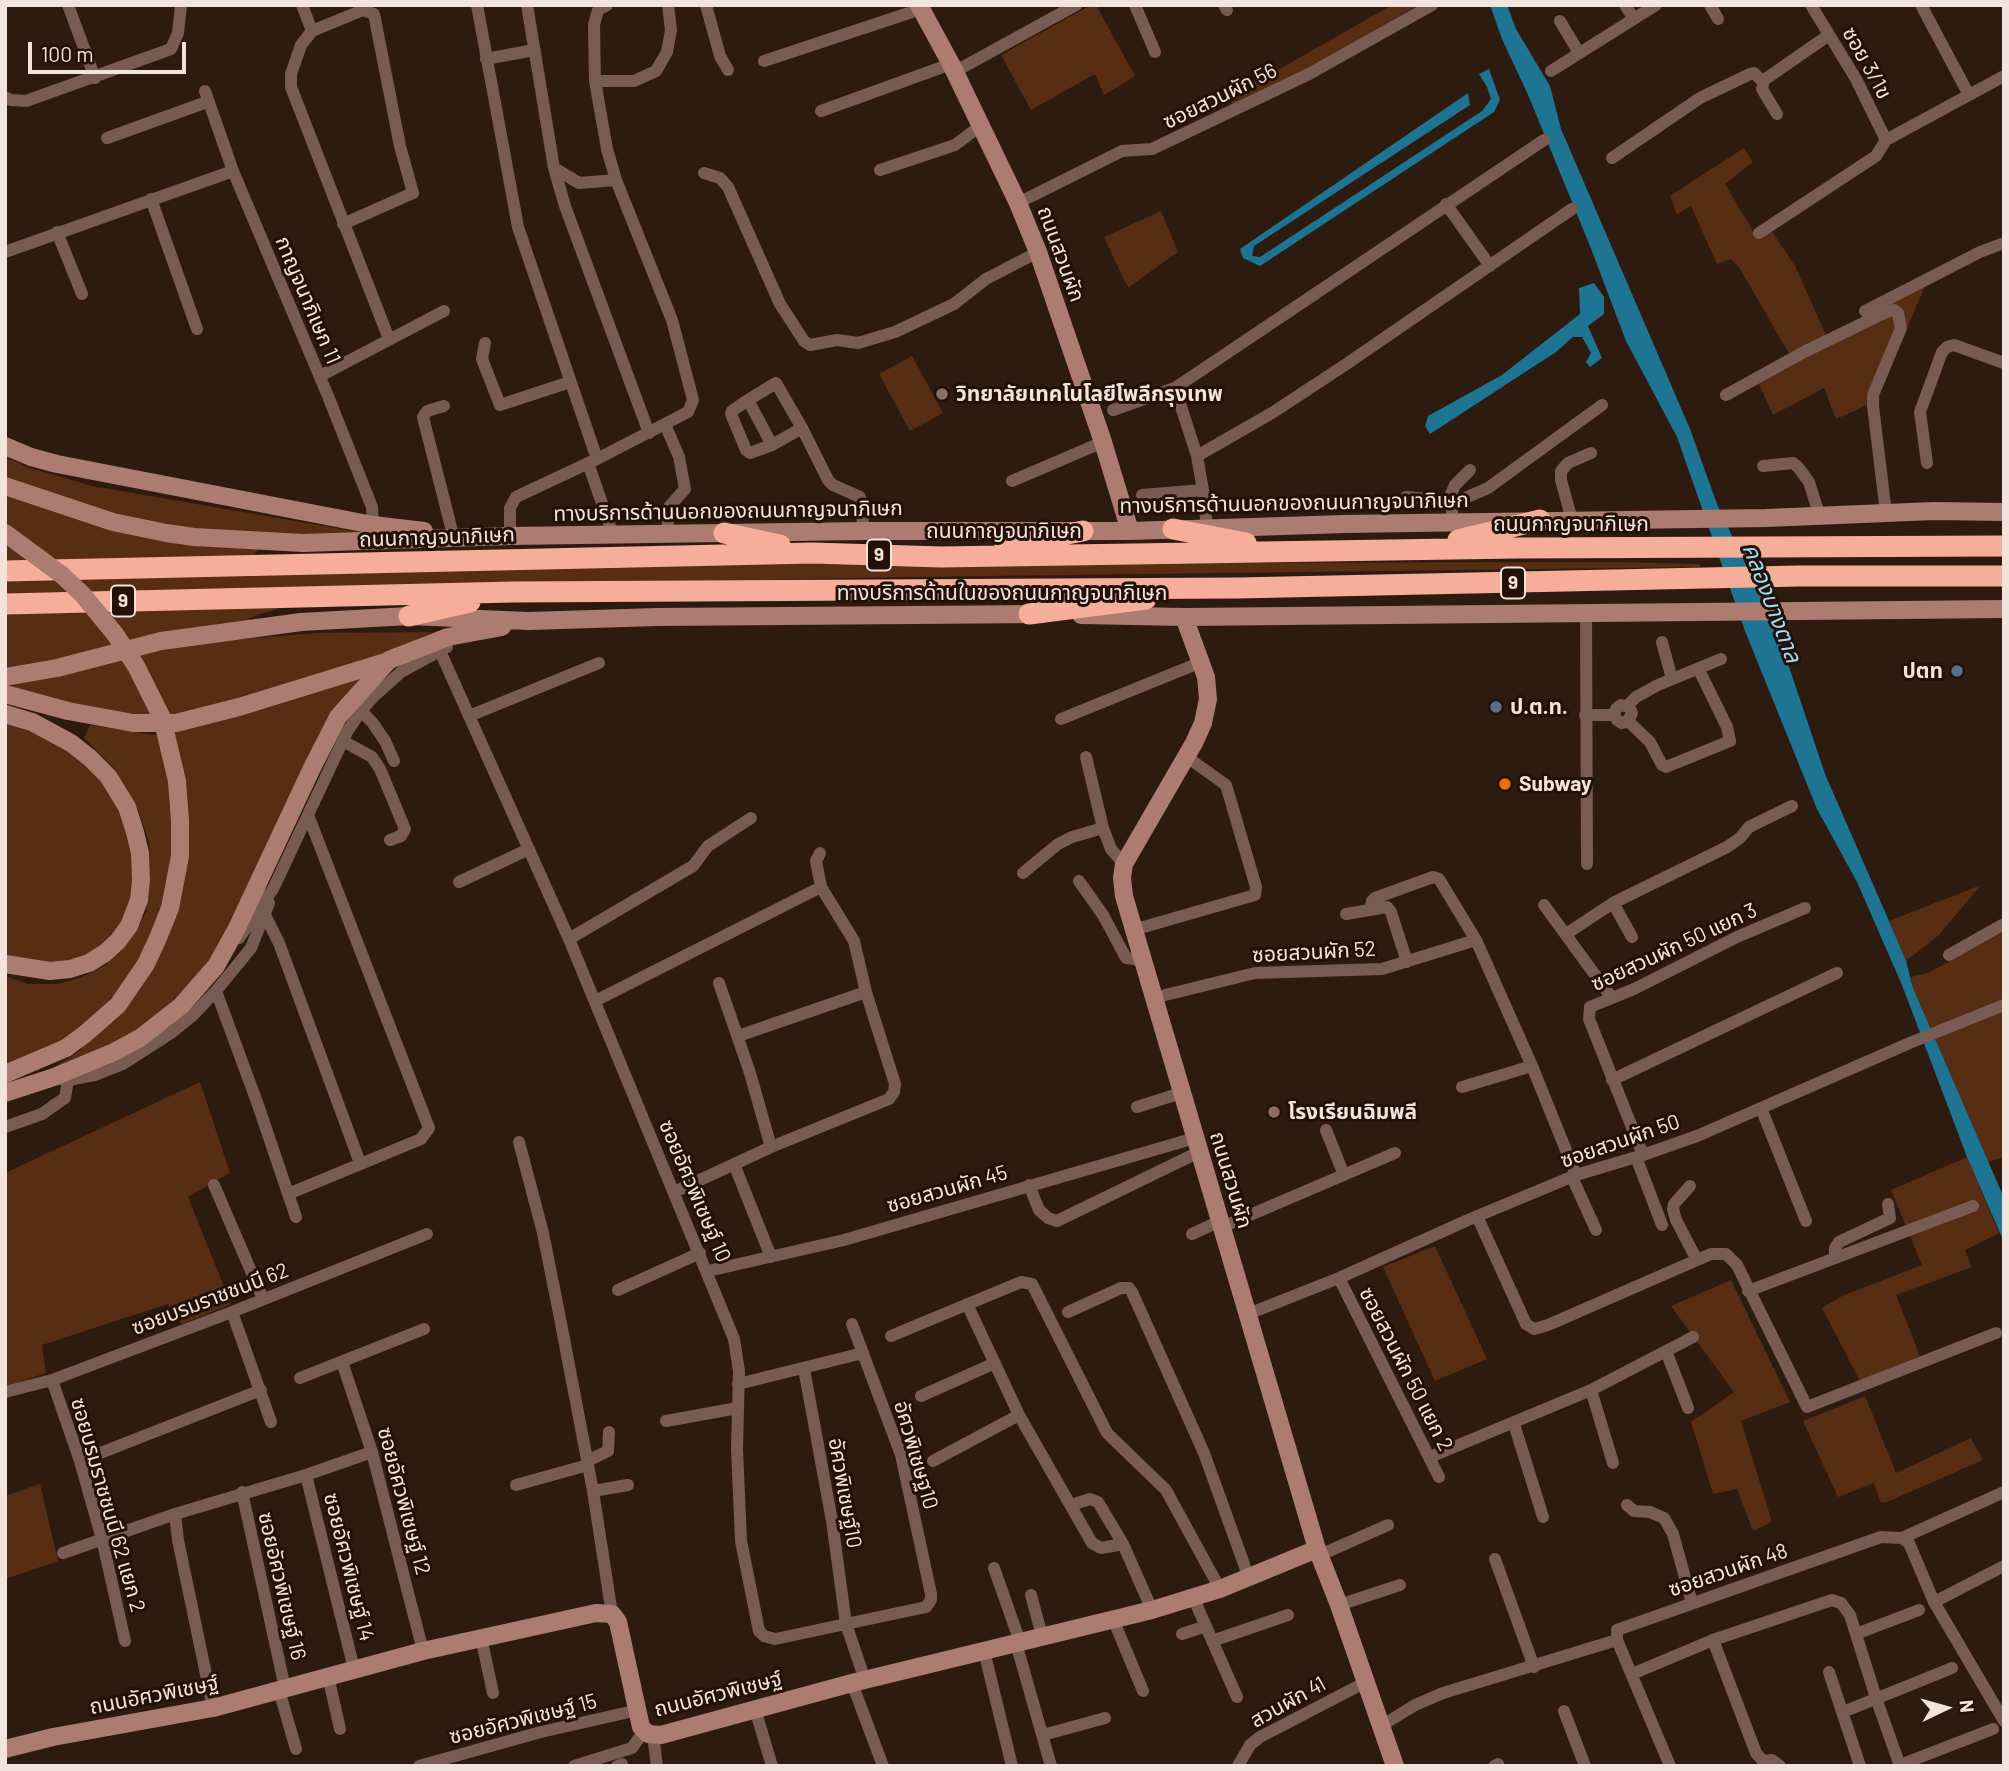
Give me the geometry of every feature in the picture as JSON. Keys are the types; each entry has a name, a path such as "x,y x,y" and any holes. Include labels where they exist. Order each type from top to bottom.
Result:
{"highway":[{"path":"1419,550 1540,520"},
{"path":"1173,530 1296,551"},
{"path":"951,556 1083,531"},
{"path":"723,533 813,552"},
{"name":"ถนนกาญจนาภิเษก","path":"5,571 813,552 951,556 1771,546 2004,546"},
{"name":"9","path":"5,604 513,592 1238,588 1800,576 2004,576"},
{"path":"1029,614 1238,588"},
{"path":"409,616 513,592"}],"main road":[{"name":"ถนนสวนผัก","path":"920,7 1018,203 1038,252 1103,442 1130,531"},
{"path":"5,446 31,457"},
{"path":"5,455 31,457 160,485 373,525 476,538"},
{"name":"ทางบริการด้านนอกของถนนกาญจนาภิเษก","path":"5,486 113,522 166,533 303,543 510,536 864,531 1130,531 1540,520 1820,517 1934,510 2004,512"},
{"path":"5,533 62,575 83,595 116,634 136,666 162,718 177,781 180,820 180,856 170,908 146,964 118,1004 85,1034 66,1048 5,1074"},
{"name":"ทางบริการด้านในของถนนกาญจนาภิเษก","path":"5,677 57,668 184,637 301,622 409,616 529,621 657,617 1029,614 1184,617 2004,609"},
{"name":"ถนนสวนผัก","path":"1184,617 1206,677 1208,699 1203,723 1187,757 1130,850 1124,864 1122,887 1318,1552 1395,1766"},
{"path":"5,694 133,723 176,723 239,707 389,660 429,643 529,621"},
{"path":"5,665 80,653 113,653"},
{"path":"5,1093 61,1078 114,1052 140,1038 181,1006 216,966 237,928 338,718 389,660"},
{"path":"5,714 32,722 71,743 107,776 127,807 140,853 141,880 139,900 129,926 118,941 89,963 50,971 5,964"},
{"name":"ถนนอัศวพิเชษฐ์","path":"5,1749 53,1737 213,1708 424,1651 596,1613 612,1614 618,1622 638,1710 650,1733 1152,1610 1220,1589 1318,1552"}],"street":[{"path":"68,5 95,78"},
{"path":"5,97 26,101 171,49 178,33 181,5"},
{"path":"302,5 312,31"},
{"path":"477,5 518,227 570,382 613,535"},
{"path":"527,5 554,168 565,206 649,433"},
{"path":"510,536 509,516 516,497 688,412 694,400 672,320 616,180 607,149 595,81 595,17 598,10 607,5"},
{"path":"595,81 634,81 656,71 667,52 671,30 668,5"},
{"path":"706,5 720,56 728,70"},
{"path":"821,111 952,68 1076,5"},
{"path":"1135,5 1155,52"},
{"name":"ซอยสวนผัก 56","path":"1018,203 1122,151 1152,149 1309,74 1432,5"},
{"path":"1625,5 1634,19"},
{"path":"1552,71 1656,5"},
{"path":"1710,5 1718,19"},
{"name":"ซอย 3/1ข","path":"1811,5 1856,79 1886,140"},
{"path":"1921,5 1969,95"},
{"path":"764,61 920,7"},
{"path":"343,224 413,193 400,146 374,14 363,10 312,31 302,45 291,74 291,87 343,224 388,339"},
{"path":"1560,22 1579,53"},
{"path":"1777,114 1762,89 1763,82 1829,36"},
{"path":"486,59 534,50"},
{"path":"1612,158 1700,98 1750,74 1763,82"},
{"path":"1759,233 1875,156 1886,140 2004,76"},
{"name":"กาญจนาภิเษก 11","path":"107,138 206,97 233,170 372,507 373,525"},
{"path":"880,170 955,145 980,126"},
{"path":"1113,410 1175,388 1544,140"},
{"path":"554,168 579,183 616,180"},
{"path":"5,252 233,170"},
{"path":"704,173 720,177 728,187 780,304 804,341 810,345 837,340 858,343 895,332 954,304 986,279 1038,252"},
{"path":"151,199 197,329"},
{"path":"1447,204 1490,267"},
{"path":"1197,456 1345,365 1572,209"},
{"path":"57,232 82,294"},
{"path":"1865,311 1980,252 2004,243"},
{"path":"1726,395 1804,352 1894,310 1898,313 1901,328 1873,395 1886,513"},
{"path":"320,376 444,311"},
{"path":"485,342 482,359 500,405 570,382"},
{"path":"1927,463 1920,412 1942,352 1954,345 2004,363"},
{"path":"802,428 752,453 746,450 731,417 732,411 776,383 802,428 828,480 860,497 864,531"},
{"path":"1175,388 1197,456 1207,528"},
{"path":"748,400 772,445"},
{"path":"1406,497 1450,501 1463,499 1488,488 1602,405"},
{"path":"444,406 427,411 423,417 453,535"},
{"path":"665,424 683,468 685,489 669,507 667,534"},
{"path":"1012,481 1103,442"},
{"path":"1572,520 1561,471 1568,463 1591,453"},
{"path":"1763,466 1793,463 1798,467 1809,482 1820,517"},
{"path":"1452,522 1450,501 1455,485 1470,470"},
{"path":"1142,495 1203,490"},
{"path":"1586,612 1587,864"},
{"path":"5,1127 42,1114 65,1098 61,1078 94,1075 123,1064 149,1049 193,1016 251,948 273,889 343,741 361,711 401,672 471,633"},
{"path":"1662,642 1672,679"},
{"name":"ซอยอัศวพิเชษฐ์ 10","path":"440,651 569,939 734,1339 737,1355 737,1485 741,1541 760,1631 764,1636 775,1639 846,1624"},
{"path":"1614,715 1618,706 1627,706 1636,696 1721,659"},
{"path":"469,716 599,663"},
{"path":"1061,719 1199,663"},
{"path":"1628,721 1650,742 1662,765 1666,767 1730,741 1727,727 1699,670"},
{"path":"1627,706 1632,713 1628,721"},
{"path":"361,711 379,732 394,761"},
{"path":"1585,715 1614,715"},
{"path":"1614,715 1619,722 1628,721"},
{"path":"343,741 372,757 380,769 405,829 401,836 390,840"},
{"path":"1086,757 1103,828 1111,849 1124,864"},
{"path":"1133,930 1255,895 1256,887 1226,785 1187,757"},
{"path":"1566,934 1612,903 1727,847 1749,827 1792,806"},
{"path":"288,1194 421,1139 429,1128 308,815"},
{"path":"569,939 693,866 708,846 751,818"},
{"path":"1023,873 1058,844 1103,828"},
{"path":"459,882 528,849"},
{"path":"674,1192 771,1147 890,1099 894,1092 895,1084 866,992 854,941 821,887 816,861 820,853"},
{"path":"1371,908 1375,898 1435,876 1439,879 1476,940 1532,1066 1596,1230"},
{"path":"1079,881 1103,915 1126,958 1142,960"},
{"path":"595,1001 821,887"},
{"path":"216,966 273,889"},
{"path":"1612,903 1632,937"},
{"path":"1544,905 1612,998"},
{"path":"1346,914 1384,906 1391,912 1407,962"},
{"name":"ซอยสวนผัก 50 แยก 3","path":"1662,1225 1588,1013 1590,1007 1805,908"},
{"path":"265,915 279,943 360,1163"},
{"path":"1949,955 2004,924"},
{"name":"ซอยสวนผัก 52","path":"1153,998 1255,972 1372,971 1476,940"},
{"path":"1612,1080 1837,973"},
{"path":"719,983 771,1147"},
{"path":"216,991 296,1217"},
{"path":"738,1037 866,992"},
{"name":"ซอยสวนผัก 50","path":"1248,1314 1339,1279 1476,1216 1574,1176 1639,1156 1761,1108 2004,1005"},
{"path":"1462,1087 1532,1066"},
{"path":"1137,1107 1181,1093"},
{"path":"1761,1108 1806,1221"},
{"path":"1326,1130 1343,1175"},
{"path":"519,1142 543,1233 593,1491 612,1614"},
{"path":"1029,1185 1039,1210 1048,1218 1057,1221 1197,1145"},
{"name":"ซอยสวนผัก 45","path":"708,1272 844,1240 1029,1185 1197,1145"},
{"path":"1192,1234 1395,1153"},
{"path":"734,1164 771,1257"},
{"path":"214,1185 263,1298"},
{"path":"1690,1186 1674,1204 1673,1209 1697,1260"},
{"path":"1835,1258 1835,1248 1839,1242 1890,1218 1888,1204"},
{"path":"1748,1291 1973,1206"},
{"path":"1476,1216 1526,1324 1534,1328 1548,1325 1711,1254 1726,1254 1737,1265 1807,1408 1996,1333"},
{"name":"ซอยบรมราชชนนี 62","path":"5,1392 52,1380 427,1234"},
{"path":"618,1290 700,1254"},
{"name":"ซอยสวนผัก 50 แยก 2","path":"1339,1279 1439,1477"},
{"path":"891,1336 1021,1282 1032,1283 1107,1433 1166,1490 1220,1589"},
{"path":"1068,1312 1121,1288 1129,1288 1132,1292 1204,1453 1249,1578"},
{"path":"967,1304 1019,1415 1096,1547 1123,1544"},
{"path":"232,1312 271,1422"},
{"name":"อัศวพิเชษฐ10","path":"846,1624 926,1606 931,1600 901,1455 852,1324"},
{"path":"300,1378 425,1329"},
{"path":"1430,1457 1591,1390 1693,1337"},
{"path":"1666,1351 1688,1408"},
{"path":"738,1384 863,1353"},
{"name":"ซอยอัศวพิเชษฐ์ 12","path":"342,1362 372,1452 424,1651"},
{"path":"921,1396 995,1363"},
{"name":"อัศวพิเชษฐ์10","path":"804,1369 832,1521 846,1624"},
{"name":"ซอยบรมราชชนนี 62 แยก 2","path":"52,1380 80,1461 102,1539 125,1641"},
{"path":"80,1461 261,1390"},
{"path":"1591,1390 1613,1463"},
{"path":"666,1421 738,1408"},
{"path":"933,1461 1019,1415"},
{"path":"1514,1424 1543,1517"},
{"path":"516,1485 587,1463 608,1451 609,1432"},
{"path":"63,1553 242,1492 306,1475 372,1452"},
{"name":"ซอยอัศวพิเชษฐ์ 14","path":"306,1475 354,1669"},
{"path":"593,1491 628,1485"},
{"name":"ซอยอัศวพิเชษฐ์ 16","path":"242,1492 296,1749"},
{"name":"ซอยสวนผัก 48","path":"1381,1726 1415,1705 1443,1693 1617,1640 1617,1630 1881,1537 1902,1538 2004,1492"},
{"path":"1070,1505 1090,1499 1098,1502 1123,1544 1152,1610"},
{"path":"1627,1505 1634,1511 1650,1512 1664,1518 1673,1534 1692,1603"},
{"path":"175,1514 213,1708"},
{"path":"1318,1552 1388,1525"},
{"path":"1632,1674 1713,1640 1832,1600 1843,1604 1850,1615 1900,1765 2001,1721 1934,1602 1909,1544 1902,1538"},
{"path":"1494,1559 1534,1667"},
{"path":"1934,1602 2004,1566"},
{"path":"994,1567 1018,1642 1051,1766"},
{"path":"1339,1605 1400,1585"},
{"path":"1031,1595 1042,1636"},
{"path":"1192,1597 1237,1697"},
{"path":"1856,1634 1919,1610"},
{"path":"1212,1641 1288,1615"},
{"path":"1113,1619 1143,1691"},
{"path":"846,1624 883,1766"},
{"path":"1182,1634 1206,1626"},
{"path":"481,1637 493,1693"},
{"path":"1617,1640 1670,1766"},
{"path":"1713,1640 1756,1753 1763,1761 1772,1760 1780,1766"},
{"path":"984,1651 1012,1766"},
{"path":"1843,1712 1952,1668"},
{"path":"1829,1672 1860,1766"},
{"path":"328,1676 340,1729"},
{"name":"สวนผัก 41","path":"1238,1766 1250,1745 1260,1737 1366,1682"},
{"path":"755,1709 772,1766"},
{"name":"ซอยอัศวพิเชษฐ์ 15","path":"419,1766 541,1732 638,1710"},
{"path":"1564,1711 1585,1766"},
{"path":"1043,1735 1105,1718"},
{"path":"574,1766 620,1762 650,1733 657,1766"}],"shaded area":[{"path":"1091,5 1096,5 1135,76 1104,95 1095,74 1031,110 1001,55"},
{"path":"1392,5 1418,5 1305,71 1232,104 1231,92 1285,66"},
{"path":"1744,148 1753,162 1725,184 1757,238 1771,230 1795,266 1827,337 1925,286 1876,401 1836,419 1824,388 1773,415 1758,382 1795,364 1739,267 1731,259 1717,264 1691,206 1677,214 1670,196"},
{"path":"1161,211 1178,252 1129,287 1104,237"},
{"path":"912,356 943,413 910,431 879,374"},
{"path":"5,457 27,467 92,486 371,534 268,535 240,575 744,564 1613,562 1700,564 1700,567 907,577 242,591 283,607 249,618 244,639 316,633 432,632 385,655 232,703 150,721 5,689"},
{"path":"360,679 343,703 206,973 146,1029 44,1074 82,1049 68,1039 5,1067 5,976 28,984 58,984 82,977 106,965 129,939 146,913 150,883 149,842 138,810 115,769 84,738 90,725 154,735 215,722"},
{"path":"5,718 47,733 95,769 129,828 133,853 133,890 128,915 99,952 57,965 5,956"},
{"path":"1981,885 1939,935 1906,961 1889,921"},
{"path":"2004,931 2004,1157 1988,1162 1913,988 1911,977 1930,972"},
{"path":"200,1082 230,1173 188,1197 231,1304 182,1324 168,1304 42,1345 46,1373 5,1387 5,1173"},
{"path":"1967,1157 1999,1233 1965,1250 1972,1267 1896,1295 1920,1356 1860,1381 1822,1308 1842,1296 1922,1265 1891,1190"},
{"path":"1435,1246 1487,1359 1435,1381 1383,1267"},
{"path":"1731,1280 1790,1402 1741,1421 1772,1522 1753,1531 1737,1489 1713,1494 1691,1422 1734,1392 1671,1306"},
{"path":"1865,1396 1896,1473 1971,1438 1983,1460 1887,1502 1881,1503 1874,1483 1838,1497 1803,1421"},
{"path":"40,1484 58,1561 5,1579 5,1496"}],"water":[{"path":"1490,5 1507,5 1516,29 1550,86 1561,129 1690,429 1717,504 1776,628 1825,774 1906,961 1913,988 2004,1198 2004,1242 1967,1157 1902,985 1857,882 1817,809 1745,631 1677,437 1626,341 1590,246"},
{"path":"1489,69 1500,100 1494,112 1260,266 1243,258 1240,249 1468,93 1470,105 1254,246 1252,256 1260,257 1482,111 1491,99 1479,74"},
{"path":"1594,283 1604,297 1604,314 1588,326 1602,358 1590,367 1586,362 1591,353 1582,337 1573,337 1556,352 1430,434 1425,426 1428,416 1502,375 1580,314 1579,288"}],"place":[{"name":"วิทยาลัยเทคโนโลยีโพลีกรุงเทพ","path":"942,394"},
{"name":"ปตท","path":"1957,671"},
{"name":"ป.ต.ท.","path":"1496,707"},
{"name":"Subway","path":"1505,784"},
{"name":"โรงเรียนฉิมพลี","path":"1274,1112"}],"water label":[{"name":"คลองบางตาล","path":"1772,603"}]}
